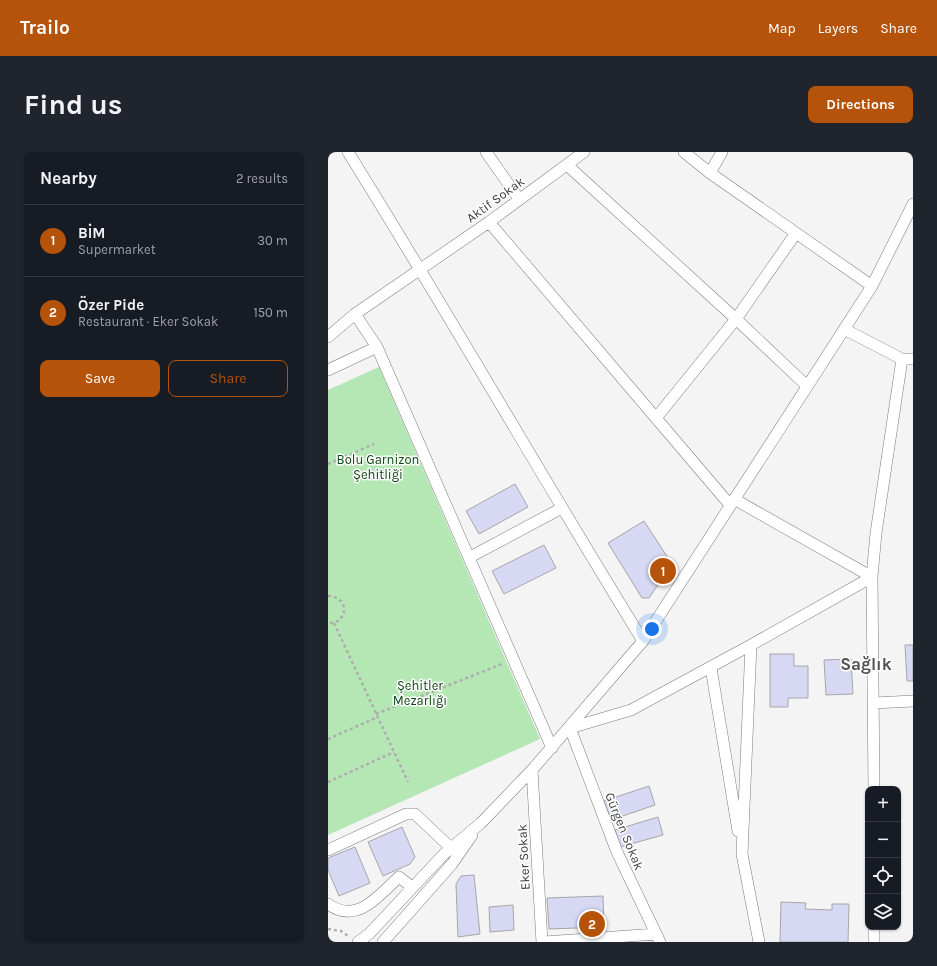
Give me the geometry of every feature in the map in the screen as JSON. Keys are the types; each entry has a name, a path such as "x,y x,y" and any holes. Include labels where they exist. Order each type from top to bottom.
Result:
{"street":[{"path":"348,152 420,268 562,508 643,641"},
{"path":"486,152 519,199"},
{"name":"Aktif Sokak","path":"328,337 355,314 489,222 584,152"},
{"path":"684,152 710,173 872,286"},
{"path":"710,173 722,152"},
{"path":"567,164 807,386"},
{"path":"354,940 369,934 412,887 451,848 481,823 570,728 643,641 872,286 913,204"},
{"path":"489,222 656,418 732,502 872,577"},
{"path":"656,418 736,319 796,233"},
{"path":"355,314 377,347 470,557 552,748"},
{"path":"844,329 908,359 876,533 872,577 874,786"},
{"path":"328,370 377,347"},
{"path":"470,557 562,508"},
{"path":"570,728 631,710 710,668 872,577"},
{"path":"742,854 751,645"},
{"path":"710,668 742,854 759,942"},
{"path":"874,703 913,701"},
{"name":"Gürgen Sokak","path":"570,728 617,852 658,938"},
{"name":"Eker Sokak","path":"532,770 542,942"},
{"path":"328,850 406,814 415,814 451,848"},
{"path":"387,941 452,864 481,823"},
{"path":"328,904 335,909 345,912 355,911 369,904 399,877 412,887"},
{"path":"874,930 874,942"},
{"path":"546,942 658,938"}],"path":[{"path":"328,464 374,444"},
{"path":"328,596 338,598 344,605 344,614 334,623 328,624"},
{"path":"334,623 408,782"},
{"path":"328,739 377,715 514,660"},
{"path":"328,782 394,752"},
{"path":"328,930 341,931 354,940"}],"green space":[{"name":"Şehitler Mezarlığı","path":"379,367 540,739 328,835 328,390"}],"building":[{"path":"515,484 528,507 479,534 466,511"},
{"path":"644,521 672,564 649,598 642,598 608,543"},
{"path":"544,545 556,568 504,594 492,571"},
{"path":"905,645 913,645 913,681 907,681"},
{"path":"770,654 794,654 794,666 808,666 808,698 788,698 788,707 770,707"},
{"path":"851,659 853,694 826,695 824,660"},
{"path":"649,786 655,805 611,820 604,801"},
{"path":"658,817 663,835 620,847 615,830"},
{"path":"402,827 415,857 410,864 383,876 368,842"},
{"path":"355,847 370,883 339,896 328,870 328,858"},
{"path":"474,875 480,934 458,937 456,884 461,876"},
{"path":"603,896 604,927 549,929 547,898"},
{"path":"781,902 806,903 805,909 832,910 832,904 849,904 848,942 780,942"},
{"path":"513,905 514,930 490,932 489,907"}],"place":[{"name":"BİM","path":"663,571"},
{"name":"Özer Pide","path":"592,924"}],"district":[{"name":"Sağlık","path":"866,664"}],"park label":[{"name":"Bolu Garnizon Şehitliği","path":"378,466"}]}
